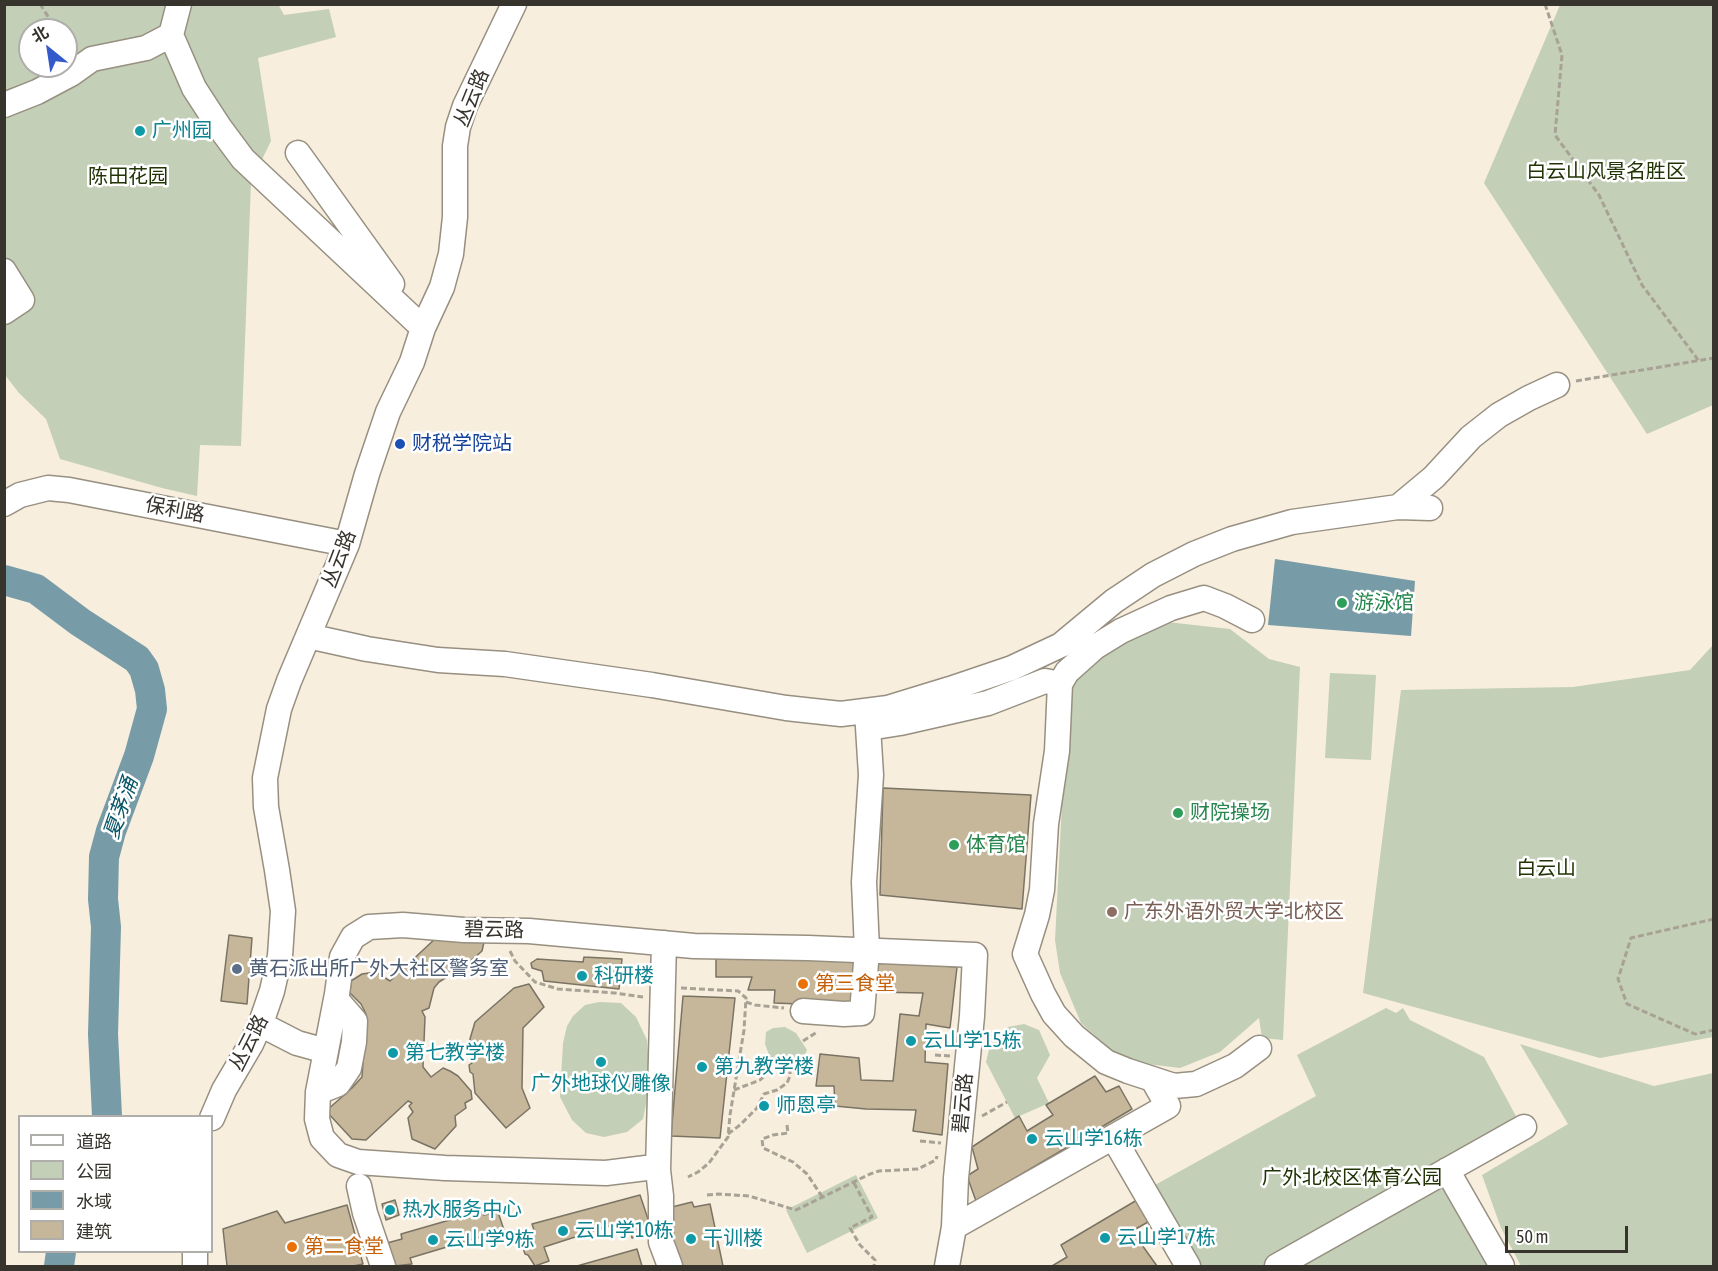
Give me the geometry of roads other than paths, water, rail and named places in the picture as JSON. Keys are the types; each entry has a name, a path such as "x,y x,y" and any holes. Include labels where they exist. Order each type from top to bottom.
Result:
{"street":[{"path":"179,4 171,35 194,88 243,159 423,328"},
{"name":"丛云路","path":"213,1116 224,1090 260,1024 272,992 280,956 283,911 266,807 265,778 279,709 347,544 388,412 412,362 423,328 442,287 451,254 455,217 455,146 458,127 465,106 514,4"},
{"path":"4,105 37,92 92,59 146,48 171,35"},
{"path":"298,153 423,328"},
{"path":"4,271 22,300 4,312"},
{"path":"1398,507 1434,477 1472,436 1499,415 1557,385"},
{"name":"保利路","path":"4,504 20,495 48,488 69,490 347,544"},
{"path":"868,719 888,708 1012,668 1061,645 1114,601 1154,575 1194,554 1232,539 1292,522 1398,507 1430,508"},
{"path":"1252,620 1204,598 1171,608 1121,631 1095,647 1067,672 1060,684 1057,751 1046,825 1042,890 1025,954 1054,1014 1074,1036 1106,1062 1174,1086 1196,1084 1235,1066 1259,1048"},
{"path":"308,636 366,649 438,660 517,666 652,685 786,708 900,723 988,703 1045,681 1060,684"},
{"path":"803,1011 862,1013 867,950 864,882 872,775 868,719"},
{"name":"碧云路","path":"658,1170 646,1168 606,1173 526,1171 358,1162 338,1155 322,1138 317,1119 318,1092 342,957 353,937 369,927 403,925 464,930 529,931 694,946 975,955 954,1227 947,1266"},
{"path":"664,943 658,1170 662,1242 670,1266"},
{"path":"318,1092 338,1084 349,1068 355,1021 336,999"},
{"path":"260,1024 297,1043 326,1051"},
{"path":"954,1227 1168,1106 1153,1080"},
{"path":"1277,1266 1524,1127"},
{"path":"1113,1137 1188,1266"},
{"path":"1447,1170 1502,1266"},
{"path":"359,1186 365,1213 383,1266"}],"water":[{"name":"游泳馆","path":"1275,559 1415,581 1411,636 1268,625"}],"waterway":[{"name":"夏茅涌","path":"4,580 36,589 80,622 137,659 144,669 150,690 152,709 139,756 111,831 104,857 103,899 106,927 103,1034 107,1115"},
{"name":"夏茅涌","path":"59,1266 61,1253"}],"place":[{"name":"广州园","path":"140,131"},
{"name":"财税学院站","path":"400,444"},
{"name":"游泳馆","path":"1342,603"},
{"name":"财院操场","path":"1178,813"},
{"name":"体育馆","path":"954,845"},
{"name":"广东外语外贸大学北校区","path":"1112,912"},
{"name":"黄石派出所广外大社区警务室","path":"237,969"},
{"name":"科研楼","path":"582,976"},
{"name":"第三食堂","path":"803,984"},
{"name":"云山学15栋","path":"911,1041"},
{"name":"第七教学楼","path":"393,1053"},
{"name":"广外地球仪雕像","path":"601,1062"},
{"name":"第九教学楼","path":"702,1067"},
{"name":"师恩亭","path":"764,1106"},
{"name":"云山学16栋","path":"1032,1139"},
{"name":"热水服务中心","path":"390,1210"},
{"name":"云山学10栋","path":"563,1231"},
{"name":"云山学17栋","path":"1105,1238"},
{"name":"干训楼","path":"691,1239"},
{"name":"云山学9栋","path":"433,1240"},
{"name":"第二食堂","path":"292,1247"}],"park label":[{"name":"白云山风景名胜区","path":"1606,172"},
{"name":"陈田花园","path":"128,177"},
{"name":"白云山","path":"1546,869"},
{"name":"广外北校区体育公园","path":"1352,1178"}]}
